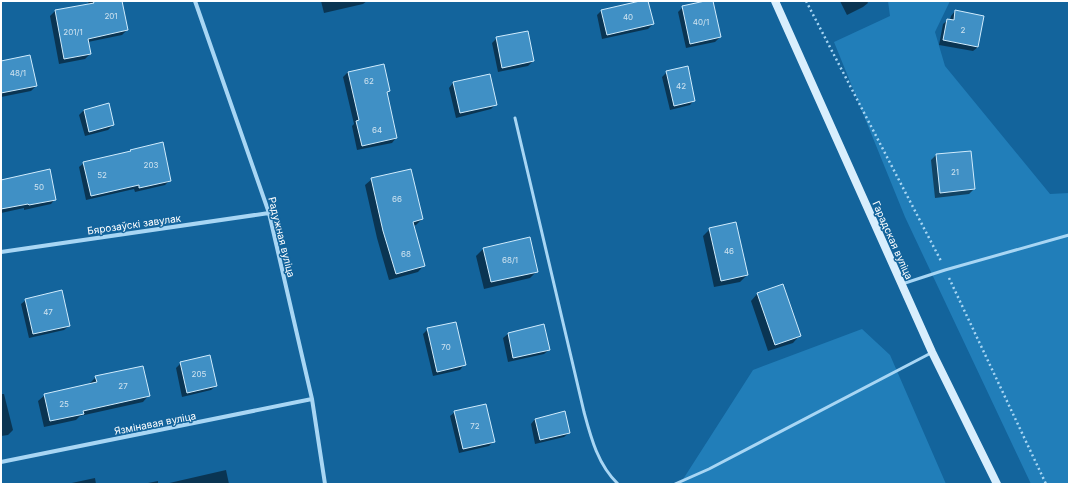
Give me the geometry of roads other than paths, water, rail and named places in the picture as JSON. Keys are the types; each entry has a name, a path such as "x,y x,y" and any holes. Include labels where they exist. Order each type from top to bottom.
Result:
{"main road":[{"name":"Гарадская вуліца","path":"775,1 932,352 997,484"}],"street":[{"name":"Радужная вуліца","path":"195,1 269,213 312,399 325,484"},
{"name":"Бярозаўскі завулак","path":"1,252 269,213"},
{"name":"Язмінавая вуліца","path":"1,462 312,399"}],"lane":[{"path":"515,118 592,441 608,474 618,484"},
{"path":"902,284 945,270 1069,235"},
{"path":"675,484 709,469 932,352"}]}
